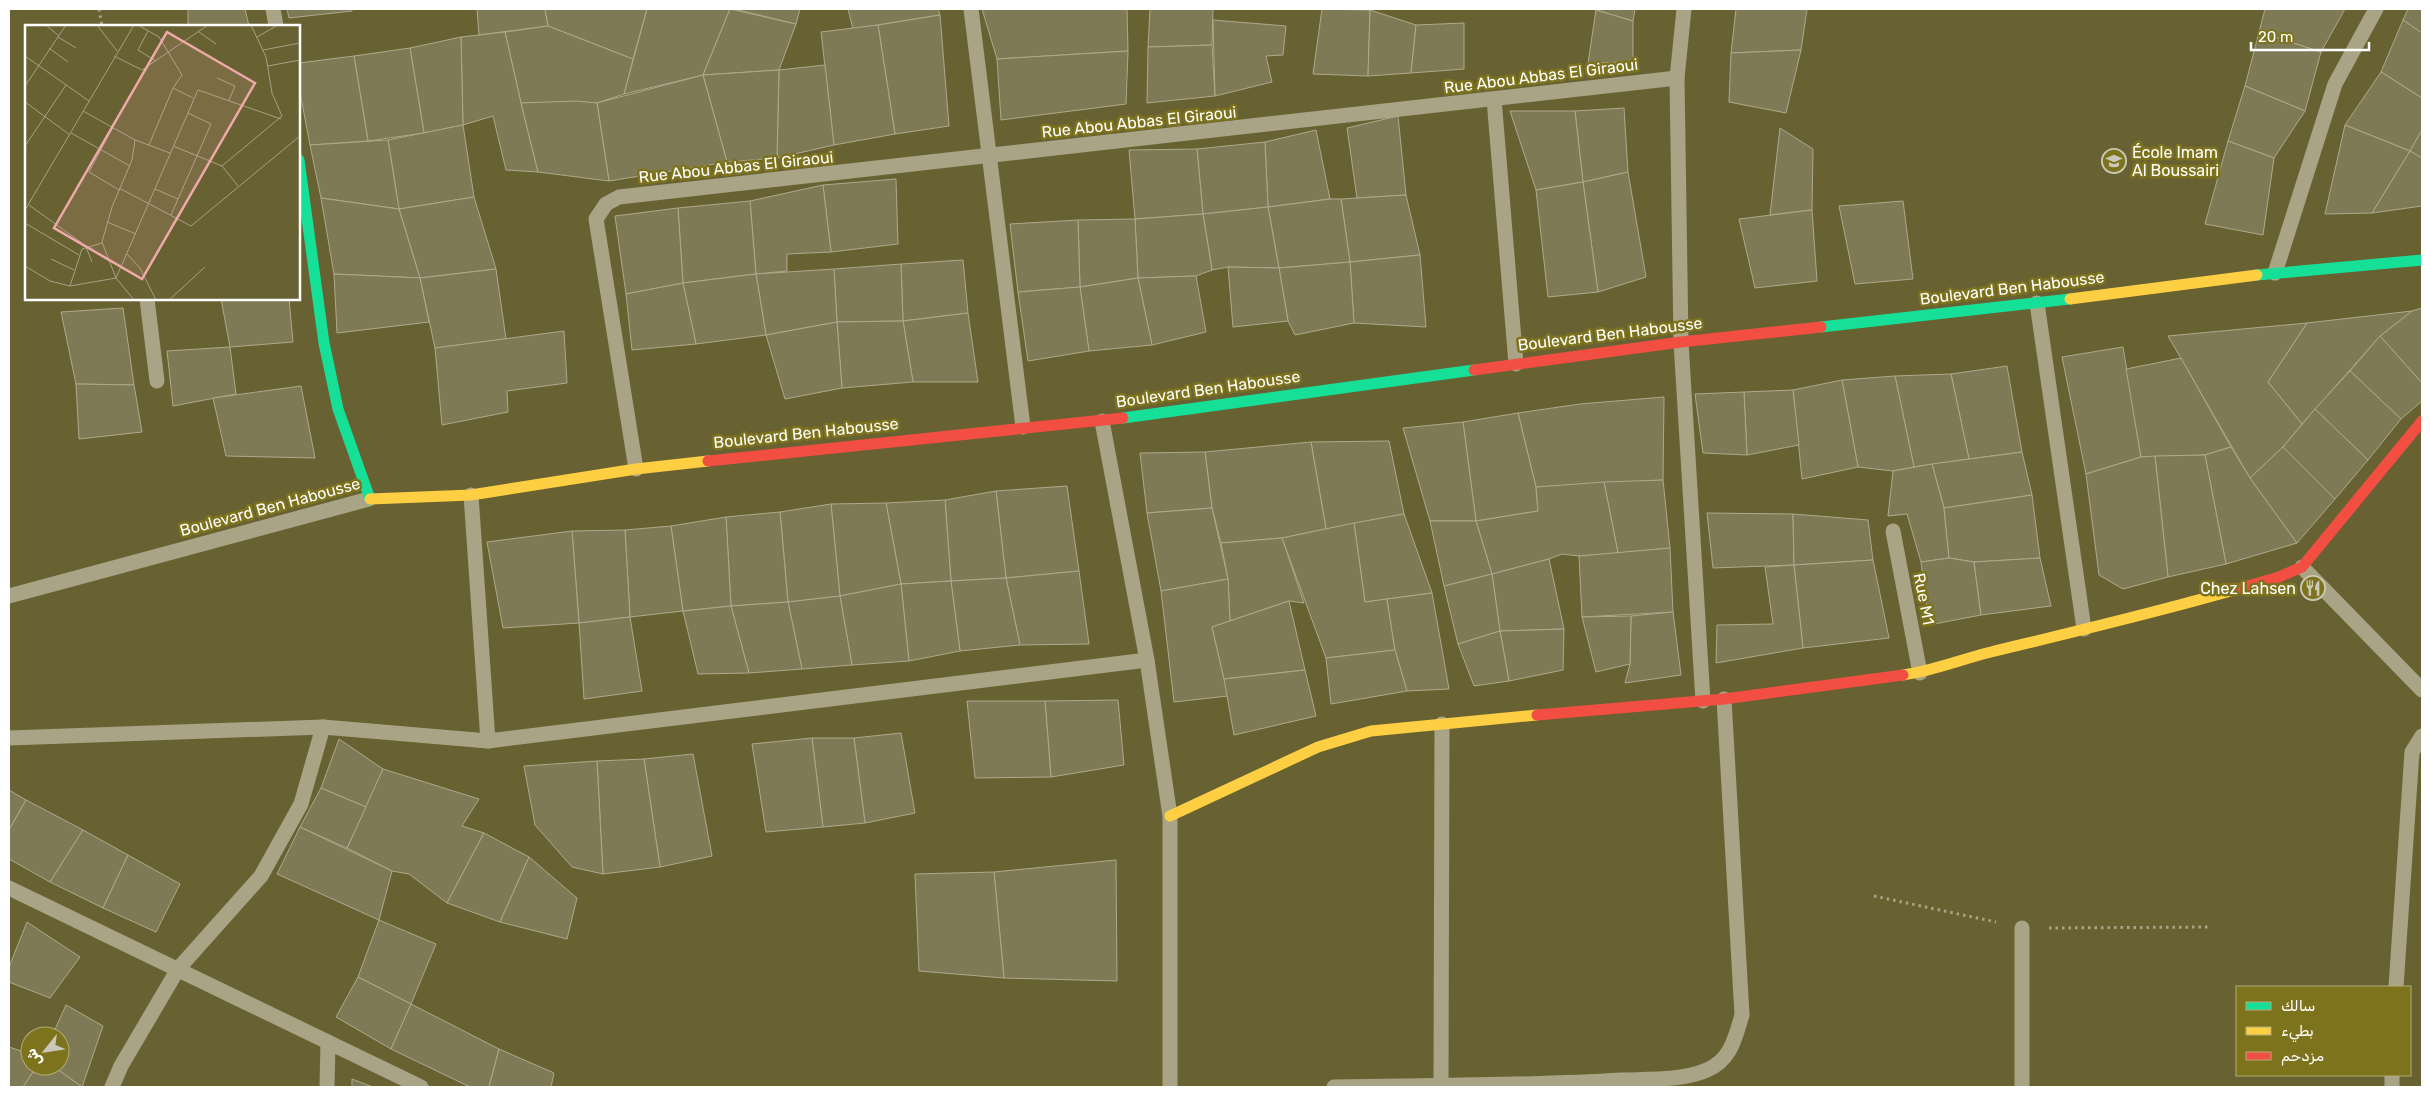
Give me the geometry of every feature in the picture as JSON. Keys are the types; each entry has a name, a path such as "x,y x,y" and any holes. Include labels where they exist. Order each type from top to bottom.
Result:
{"street":[{"path":"273,9 276,25"},
{"path":"970,9 1023,427"},
{"path":"1684,9 1677,78 1681,342 1703,701"},
{"path":"2275,273 2335,84 2376,9"},
{"name":"Rue Abou Abbas El Giraoui","path":"636,469 596,219 606,204 619,197 1677,78"},
{"path":"1494,100 1516,364"},
{"path":"300,167 324,343 338,409 369,498"},
{"name":"Boulevard Ben Habousse","path":"9,596 369,498 471,494 636,469 1023,427 1102,421 1681,342 2037,303 2275,273 2422,260"},
{"path":"147,300 158,381"},
{"path":"2037,303 2084,629"},
{"path":"1102,421 1147,660 1170,816 1170,1087"},
{"path":"1170,816 1318,747 1340,739 1371,732 1724,699 1920,673 1969,657 2158,612 2279,577 2302,567 2422,421"},
{"path":"471,494 488,741"},
{"name":"Rue M1","path":"1893,531 1920,673"},
{"path":"2302,567 2422,690"},
{"path":"9,738 322,728 488,741 1147,660"},
{"path":"1334,1087 1599,1082 1685,1076 1707,1070 1731,1051 1742,1016 1724,699"},
{"path":"1441,1086 1442,724"},
{"path":"112,1087 121,1066 178,970 262,876 301,804 322,728"},
{"path":"2396,986 2411,761 2412,752 2422,736"},
{"path":"9,888 421,1087"},
{"path":"2022,928 2022,1087"},
{"path":"327,1087 328,1042"}],"path":[{"path":"100,9 102,25"}],"building":[{"path":"188,9 245,9 249,25 188,25"},
{"path":"287,9 352,9 352,11 289,18"},
{"path":"477,9 545,9 548,26 479,35"},
{"path":"545,9 647,9 633,59 548,26"},
{"path":"647,9 730,9 703,75 624,94"},
{"path":"730,9 796,24 779,70 703,75"},
{"path":"734,9 800,9 796,24"},
{"path":"848,9 938,9 940,15 853,29"},
{"path":"982,9 1127,9 1128,51 997,59"},
{"path":"1150,9 1213,9 1212,45 1148,47"},
{"path":"1322,9 1370,10 1368,76 1313,74"},
{"path":"1593,9 1635,9 1633,21"},
{"path":"1736,9 1807,9 1801,50 1731,53"},
{"path":"2265,9 2345,9 2321,52 2259,32"},
{"path":"2408,9 2422,9 2422,33 2403,20"},
{"path":"1370,10 1416,25 1411,73 1368,76"},
{"path":"1596,10 1633,21 1633,62 1588,63"},
{"path":"940,15 949,126 895,134 878,25"},
{"path":"1213,20 1286,26 1283,55 1266,56 1272,82 1215,96"},
{"path":"2403,20 2422,33 2422,98 2381,72"},
{"path":"1464,23 1464,69 1411,73 1416,25"},
{"path":"878,25 895,134 834,145 821,32"},
{"path":"548,26 633,59 624,94 597,103 521,103 505,32"},
{"path":"505,32 538,172 506,170 493,116 463,125 461,37"},
{"path":"2259,32 2321,52 2305,111 2245,86"},
{"path":"461,37 463,125 424,133 410,48"},
{"path":"1212,45 1215,96 1147,103 1148,47"},
{"path":"410,48 424,133 368,141 354,56"},
{"path":"1801,50 1786,113 1729,102 1731,53"},
{"path":"1128,51 1126,104 1001,120 997,59"},
{"path":"354,56 368,141 310,145 300,92 300,63"},
{"path":"825,65 834,145 777,158 779,70"},
{"path":"779,70 777,158 727,162 703,75"},
{"path":"2381,72 2422,98 2422,130 2410,151 2345,125"},
{"path":"703,75 727,162 609,181 597,103"},
{"path":"2245,86 2305,111 2274,158 2228,141"},
{"path":"576,101 597,103 609,181 538,172 521,103"},
{"path":"1624,108 1628,172 1583,182 1575,111"},
{"path":"1510,111 1575,111 1583,182 1536,190"},
{"path":"1398,116 1406,195 1357,198 1347,128"},
{"path":"463,125 474,197 399,209 388,140"},
{"path":"2345,125 2410,151 2372,213 2325,214"},
{"path":"1780,128 1813,149 1812,210 1770,215"},
{"path":"1316,130 1330,199 1268,207 1265,142"},
{"path":"2422,130 2422,158 2410,151"},
{"path":"388,140 399,209 321,198 310,145"},
{"path":"2228,141 2274,158 2263,235 2205,224"},
{"path":"1265,142 1268,207 1203,214 1197,149"},
{"path":"1197,149 1203,214 1135,219 1129,150"},
{"path":"2410,151 2422,158 2422,206 2372,213"},
{"path":"1628,172 1646,277 1598,292 1583,182"},
{"path":"896,179 898,244 831,252 823,185"},
{"path":"1583,182 1598,292 1548,297 1536,190"},
{"path":"823,185 831,252 787,254 787,271 756,274 750,201"},
{"path":"1406,195 1420,255 1350,262 1341,199"},
{"path":"474,197 496,269 420,278 399,209"},
{"path":"321,198 399,209 420,278 334,274"},
{"path":"1341,199 1350,262 1279,268 1268,207"},
{"path":"750,201 756,274 683,283 678,208"},
{"path":"1903,201 1913,279 1855,284 1839,206"},
{"path":"1268,207 1279,268 1228,267 1212,270 1203,214"},
{"path":"678,208 683,283 626,294 615,216"},
{"path":"1812,210 1817,281 1755,288 1739,219"},
{"path":"1203,214 1212,270 1196,276 1138,278 1135,219"},
{"path":"1135,219 1138,278 1080,287 1078,220"},
{"path":"1078,220 1080,287 1018,292 1010,224"},
{"path":"1420,255 1426,327 1354,323 1350,262"},
{"path":"963,260 968,313 903,321 901,264"},
{"path":"1350,262 1354,323 1295,335 1288,321 1279,268"},
{"path":"901,264 903,321 837,322 834,269"},
{"path":"1228,267 1279,268 1288,321 1233,327"},
{"path":"496,269 506,339 435,348 420,278"},
{"path":"834,269 837,322 766,335 756,274"},
{"path":"334,274 420,278 429,322 337,333"},
{"path":"756,274 766,335 696,344 683,283"},
{"path":"1196,276 1206,332 1152,345 1138,278"},
{"path":"1138,278 1152,345 1089,351 1080,287"},
{"path":"683,283 696,344 632,350 626,294"},
{"path":"1080,287 1089,351 1028,361 1018,292"},
{"path":"221,300 289,300 293,342 230,347"},
{"path":"123,308 134,385 76,384 61,312"},
{"path":"2422,308 2422,383 2380,336 2412,311"},
{"path":"2412,311 2380,336 2302,424 2268,382 2307,323"},
{"path":"968,313 978,382 913,382 903,321"},
{"path":"903,321 913,382 842,388 837,322"},
{"path":"837,322 842,388 785,399 766,335"},
{"path":"2307,323 2268,382 2302,424 2283,447 2250,478 2168,336"},
{"path":"564,331 567,383 507,391 508,412 442,425 435,348"},
{"path":"2380,336 2422,383 2422,401 2401,419 2350,371"},
{"path":"230,347 236,394 173,406 167,351"},
{"path":"2123,347 2141,457 2086,474 2062,357"},
{"path":"2181,358 2231,447 2205,455 2141,457 2126,369"},
{"path":"2007,366 2022,452 1969,459 1951,374"},
{"path":"2350,371 2401,419 2368,460 2315,409"},
{"path":"1951,374 1969,459 1914,467 1895,376"},
{"path":"1895,376 1914,467 1893,471 1858,467 1842,380"},
{"path":"1842,380 1858,467 1802,479 1793,390"},
{"path":"76,384 134,385 142,432 79,439"},
{"path":"301,386 315,458 226,456 213,398"},
{"path":"1793,390 1799,445 1747,455 1744,392"},
{"path":"1744,392 1747,455 1703,453 1695,394"},
{"path":"1664,397 1663,480 1536,487 1518,413 1580,404"},
{"path":"2315,409 2368,460 2335,499 2283,447"},
{"path":"1518,413 1536,487 1538,511 1476,521 1463,422"},
{"path":"1463,422 1476,521 1430,521 1403,428"},
{"path":"1389,441 1404,514 1326,529 1311,442"},
{"path":"1311,442 1326,529 1282,538 1221,543 1212,508 1205,452"},
{"path":"2231,447 2250,478 2297,543 2226,564 2205,455"},
{"path":"2283,447 2335,499 2297,543 2250,478"},
{"path":"1205,452 1212,508 1147,513 1140,453"},
{"path":"2022,452 2032,495 1944,508 1932,464"},
{"path":"2205,455 2226,564 2168,577 2155,456"},
{"path":"2155,456 2168,577 2123,589 2099,575 2086,474 2141,457"},
{"path":"1932,464 1944,508 1949,558 1921,562 1907,514 1888,516 1893,471"},
{"path":"1663,480 1670,548 1618,553 1604,482"},
{"path":"1604,482 1618,553 1579,556 1562,554 1492,574 1476,521 1538,511 1536,487"},
{"path":"1067,486 1079,571 1006,578 996,491"},
{"path":"996,491 1006,578 951,581 945,500"},
{"path":"2032,495 2040,558 1974,562 1949,558 1944,508"},
{"path":"945,500 951,581 901,584 886,503"},
{"path":"886,503 901,584 840,596 831,504"},
{"path":"831,504 840,596 788,602 780,512"},
{"path":"1212,508 1228,579 1161,591 1147,513"},
{"path":"780,512 788,602 731,606 726,517"},
{"path":"1707,513 1793,514 1794,565 1713,568"},
{"path":"1404,514 1432,593 1365,602 1354,523"},
{"path":"1793,514 1868,520 1873,560 1794,565"},
{"path":"726,517 731,606 683,611 671,526"},
{"path":"1430,521 1476,521 1492,574 1444,586"},
{"path":"1354,523 1365,602 1387,599 1395,650 1326,658 1282,538"},
{"path":"671,526 683,611 630,617 625,530"},
{"path":"625,530 630,617 579,623 572,531"},
{"path":"572,531 579,623 503,628 487,542"},
{"path":"1282,538 1304,603 1289,601 1230,621 1228,579 1221,543"},
{"path":"1670,548 1673,612 1582,617 1579,556"},
{"path":"1949,558 1974,562 1981,615 1929,625 1921,562"},
{"path":"2040,558 2051,606 1981,615 1974,562"},
{"path":"1549,559 1564,629 1500,631 1492,574"},
{"path":"1873,560 1889,638 1803,648 1794,565"},
{"path":"1794,565 1803,648 1716,663 1717,625 1773,624 1765,567"},
{"path":"1079,571 1089,644 1020,645 1006,578"},
{"path":"1492,574 1500,631 1458,644 1444,586"},
{"path":"1006,578 1020,645 960,651 951,581"},
{"path":"1228,579 1230,621 1212,627 1228,696 1174,702 1161,591"},
{"path":"951,581 960,651 909,661 901,584"},
{"path":"901,584 909,661 852,665 840,596"},
{"path":"1432,593 1449,689 1407,691 1395,650 1387,599"},
{"path":"840,596 852,665 802,669 788,602"},
{"path":"1289,601 1305,670 1224,679 1212,627"},
{"path":"788,602 802,669 749,673 731,606"},
{"path":"731,606 749,673 698,674 683,611"},
{"path":"1673,612 1681,675 1625,683 1630,664 1631,616"},
{"path":"1631,616 1630,664 1596,672 1582,617"},
{"path":"630,617 642,691 584,699 579,623"},
{"path":"1564,629 1563,670 1509,681 1500,631"},
{"path":"1500,631 1509,681 1474,686 1458,644"},
{"path":"1395,650 1407,691 1331,704 1326,658"},
{"path":"1305,670 1316,716 1234,735 1224,679"},
{"path":"1118,700 1124,765 1051,777 1045,701"},
{"path":"967,701 1045,701 1051,777 975,778"},
{"path":"901,733 915,813 865,823 854,738"},
{"path":"812,738 854,738 865,823 823,827"},
{"path":"812,738 823,827 766,832 752,744"},
{"path":"339,739 383,769 366,807 321,788"},
{"path":"693,754 712,856 660,867 644,759"},
{"path":"644,759 660,867 603,874 597,761"},
{"path":"597,761 603,874 572,867 535,825 524,766"},
{"path":"383,769 479,799 462,826 484,833 447,903 409,874 392,871 347,848"},
{"path":"321,788 366,807 347,848 300,827"},
{"path":"9,790 26,800 9,830"},
{"path":"26,800 83,830 50,882 9,859 9,830"},
{"path":"300,827 392,871 379,920 277,874"},
{"path":"83,830 128,855 103,908 50,882"},
{"path":"484,833 529,857 500,922 447,903"},
{"path":"128,855 180,884 156,932 103,908"},
{"path":"529,857 577,898 567,939 500,922"},
{"path":"1116,860 1117,981 1004,978 994,872"},
{"path":"994,872 1004,978 919,971 915,874"},
{"path":"379,920 436,944 411,1004 358,977"},
{"path":"27,922 80,957 50,998 9,982 9,967"},
{"path":"358,977 411,1004 391,1049 336,1017"},
{"path":"411,1004 499,1049 489,1087 470,1087 391,1049"},
{"path":"66,1005 103,1026 82,1087 67,1076 70,1076 70,1026 57,1026"},
{"path":"9,1047 20,1051 20,1076 30,1076 23,1087 9,1087"},
{"path":"499,1049 554,1073 551,1087 489,1087"},
{"path":"30,1076 67,1076 82,1087 23,1087"},
{"path":"352,1079 373,1087 352,1087"}],"traffic: fast":[{"path":"300,167 324,343 338,409 370,499"},
{"path":"2257,275 2422,260"},
{"path":"1821,327 2070,299"},
{"path":"1123,418 1474,370"}],"traffic: slow":[{"path":"2070,299 2257,275"},
{"path":"370,499 471,495 636,469 708,461"},
{"path":"1903,675 1925,671 1980,655 2234,590"},
{"path":"1170,816 1318,747 1371,731 1537,715"}],"traffic: jam":[{"path":"1474,370 1681,342 1821,327"},
{"path":"708,461 1123,418"},
{"path":"2234,590 2279,577 2302,567 2422,421"},
{"path":"1537,715 1724,699 1903,675"}],"place":[{"name":"École Imam Al Boussairi","path":"2114,161"},
{"name":"Chez Lahsen","path":"2313,588"}]}
